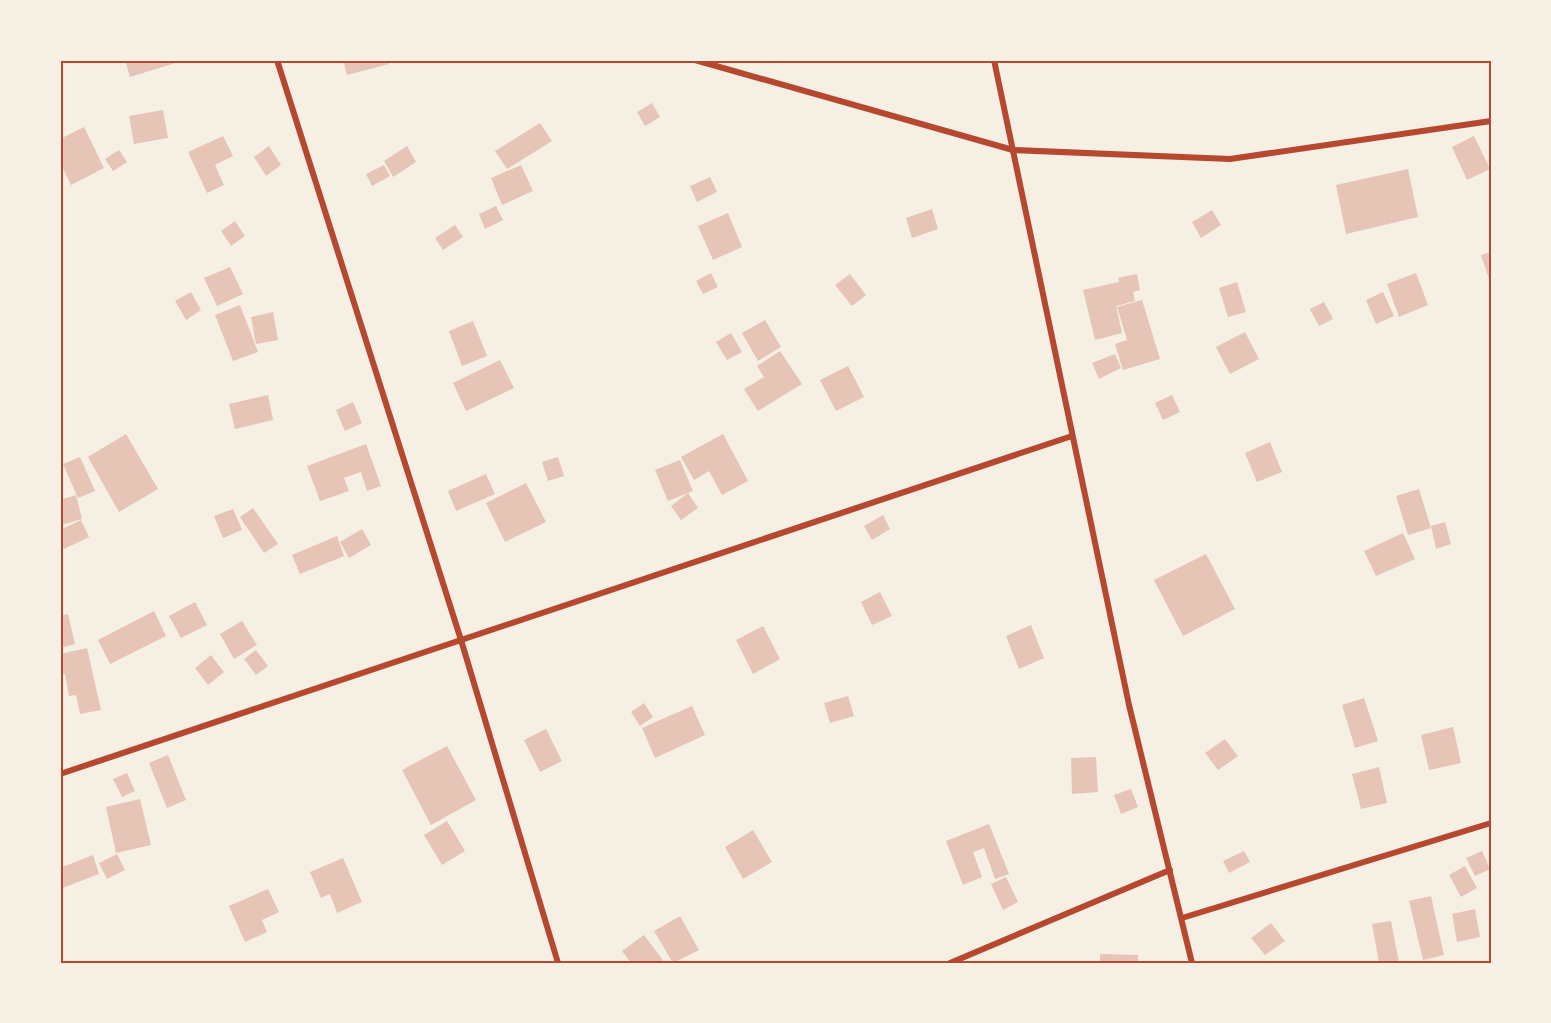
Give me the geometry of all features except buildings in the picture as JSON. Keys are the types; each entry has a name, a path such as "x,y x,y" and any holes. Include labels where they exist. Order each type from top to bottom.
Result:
{"street":[{"path":"277,60 461,640 558,963"},
{"path":"695,60 1012,150 1230,159 1491,121"},
{"path":"994,60 1129,705 1192,963"},
{"path":"60,774 1072,436"},
{"path":"1182,918 1491,823"},
{"path":"950,963 1170,870"}]}
